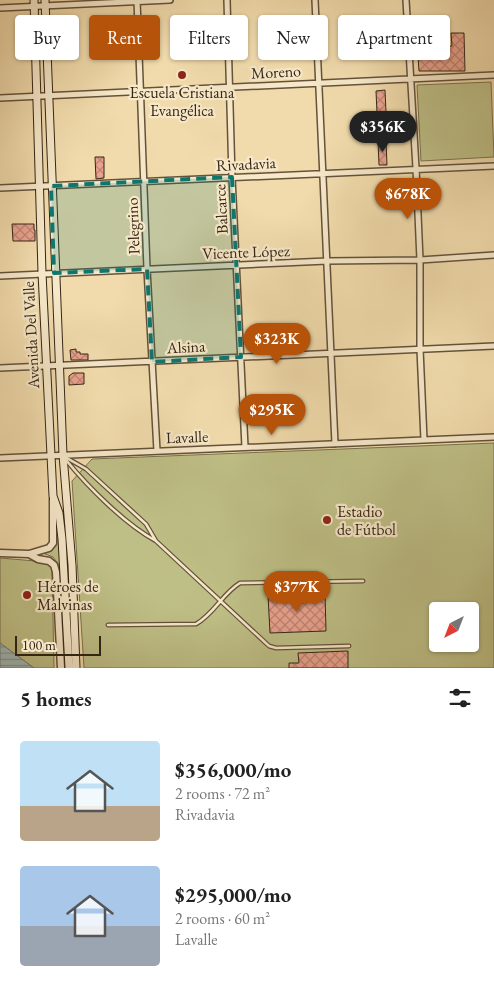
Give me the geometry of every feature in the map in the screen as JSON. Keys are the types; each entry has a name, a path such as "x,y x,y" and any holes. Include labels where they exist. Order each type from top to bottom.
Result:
{"main road":[{"name":"Avenida Del Valle","path":"34,3 42,274 53,496 59,513 62,539 68,668"},
{"name":"Avenida Del Valle","path":"45,3 58,365 72,565 76,668"}],"street":[{"path":"0,8 34,3 170,0"},
{"name":"Balcarce","path":"227,0 232,177 245,448"},
{"path":"315,0 335,444"},
{"path":"406,0 420,260 420,349 424,440"},
{"name":"Pelegrino","path":"137,1 147,269 157,451"},
{"name":"Moreno","path":"0,98 494,75"},
{"name":"Rivadavia","path":"0,188 494,166"},
{"name":"Vicente López","path":"0,276 327,261 420,260 494,255"},
{"name":"Alsina","path":"0,368 494,346"},
{"name":"Lavalle","path":"0,458 494,436"},
{"path":"0,553 29,554 49,548 53,543 53,496"},
{"path":"29,554 38,559 50,561 56,568 61,668"}],"lane":[{"path":"63,456 86,469 146,524 156,541"},
{"path":"63,456 79,476 138,531 156,541 269,646 276,648 349,646"},
{"path":"108,625 196,624 205,618 231,588 240,582 363,581"}],"highlighted area":[{"path":"232,177 241,357 152,362 147,269 54,273 51,186"}],"green space":[{"path":"491,82 494,157 421,161 417,85"},
{"path":"494,443 494,668 84,668 72,481 92,459"},
{"path":"57,527 60,543 65,668 59,565 53,557 40,552 56,546"},
{"path":"0,558 47,562 52,568 54,668 34,668 0,643"}],"water":[{"path":"0,643 34,668 0,668"}],"building":[{"path":"451,33 464,33 465,71 419,71 418,60 450,60"},
{"path":"385,90 386,112 377,113 376,91"},
{"path":"386,141 387,165 379,165 378,142"},
{"path":"95,157 104,157 104,178 96,179"},
{"path":"12,224 34,224 35,241 13,241"},
{"path":"76,349 76,352 80,352 80,354 88,354 88,360 71,360 70,350"},
{"path":"73,373 84,373 84,384 69,385 69,376"},
{"path":"325,593 326,631 270,633 268,595"},
{"path":"348,651 348,668 289,668 289,663 299,663 298,653"}],"place":[{"name":"Escuela Cristiana Evangélica","path":"182,75"},
{"name":"Estadio de Fútbol","path":"327,520"},
{"name":"Héroes de Malvinas","path":"27,595"}]}
